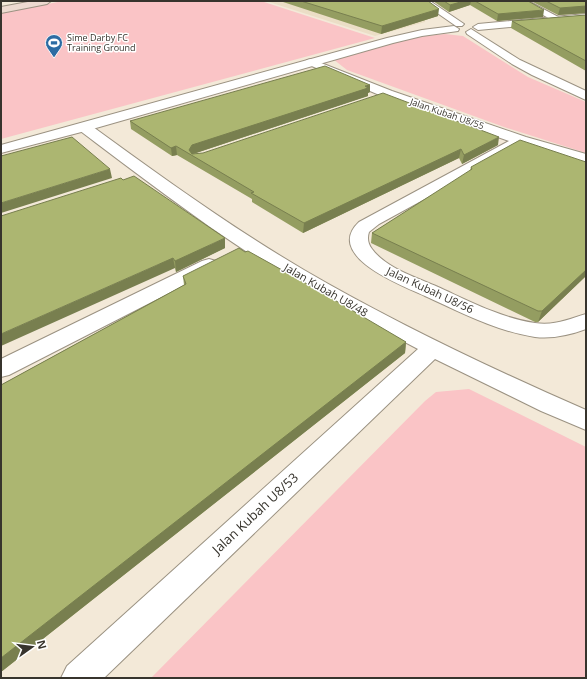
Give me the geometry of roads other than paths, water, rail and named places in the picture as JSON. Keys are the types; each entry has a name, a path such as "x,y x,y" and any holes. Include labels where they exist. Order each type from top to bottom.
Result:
{"main road":[{"path":"1,4 18,1"},
{"path":"1,10 47,1"}],"street":[{"path":"424,1 457,27"},
{"path":"521,1 559,20"},
{"path":"1,149 409,35 457,27 474,29 586,17"},
{"path":"474,29 516,62 586,96"},
{"name":"Jalan Kubah U8/55","path":"311,62 388,94 522,140 586,159"},
{"path":"366,102 388,94"},
{"name":"Jalan Kubah U8/48","path":"84,127 138,176 176,195 298,274 432,349 586,421"},
{"name":"Jalan Kubah U8/56","path":"522,140 373,220 362,228 358,238 362,249 371,259 387,271 487,316 512,325 537,330 559,329 577,325 586,321"},
{"path":"1,369 250,244"},
{"name":"Jalan Kubah U8/53","path":"79,678 432,349"}],"place":[{"name":"Sime Darby FC Training Ground","path":"54,58"}]}
